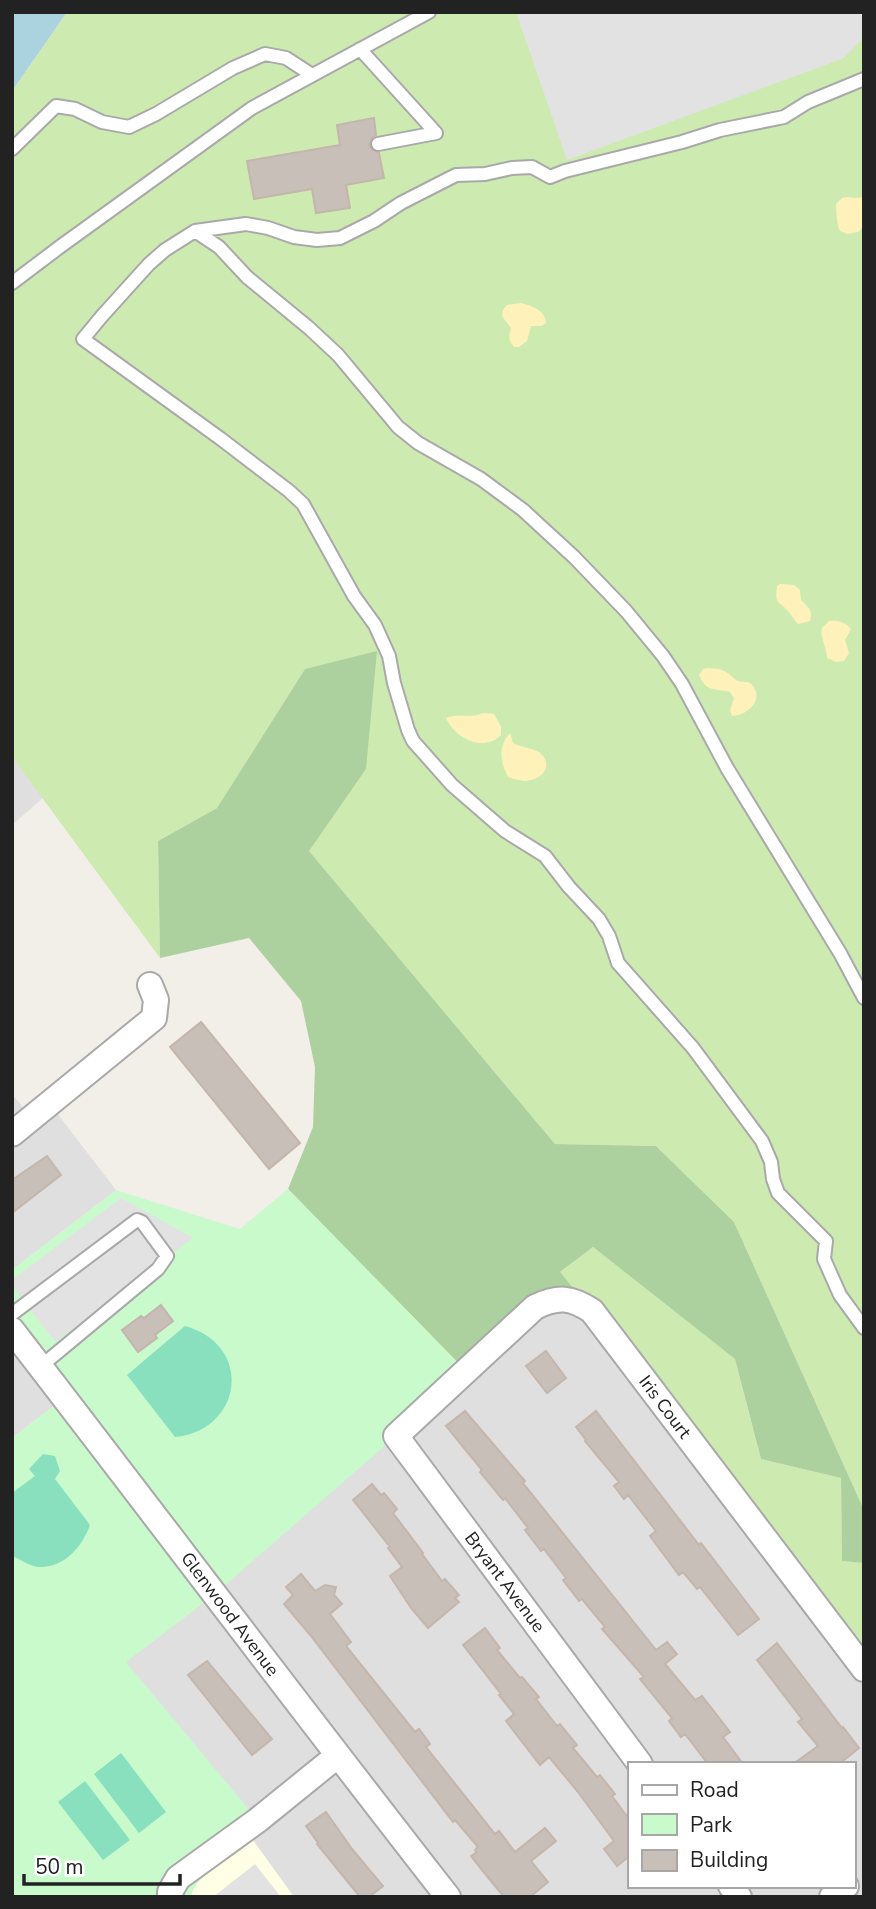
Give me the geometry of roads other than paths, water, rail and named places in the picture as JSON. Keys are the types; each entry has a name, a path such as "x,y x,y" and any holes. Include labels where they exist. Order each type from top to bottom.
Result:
{"street":[{"path":"12,1134 154,1018 156,1000 150,985"},
{"name":"Iris Court","path":"428,1406 535,1307 549,1300 564,1299 579,1303 592,1311 864,1669"},
{"name":"Glenwood Avenue","path":"12,1330 448,1897"},
{"name":"Bryant Avenue","path":"428,1406 396,1436 639,1762"},
{"path":"170,1897 178,1878 258,1820 338,1756"}],"lane":[{"path":"12,283 253,108 429,12"},
{"path":"360,49 436,133 378,144"},
{"path":"12,149 56,106 75,109 102,122 129,127 233,68 265,54 286,58 312,75"},
{"path":"864,79 808,102 784,117 720,130 550,177 532,167 456,175 340,239 294,237 246,224 195,231 149,264 83,339 221,439 303,504 354,596 375,625 388,656 413,741 452,785 505,831 545,856 599,919 609,936 618,963 692,1048 762,1141 771,1161 778,1194 825,1241 824,1259 840,1295 864,1328"},
{"path":"195,231 219,247 247,277 338,355 397,427 418,443 481,479 523,510 626,611 682,684 727,768 864,998"},
{"path":"12,1314 137,1220 142,1222 167,1256 158,1269 40,1367"}],"water":[{"path":"12,12 67,12 12,91"}]}
